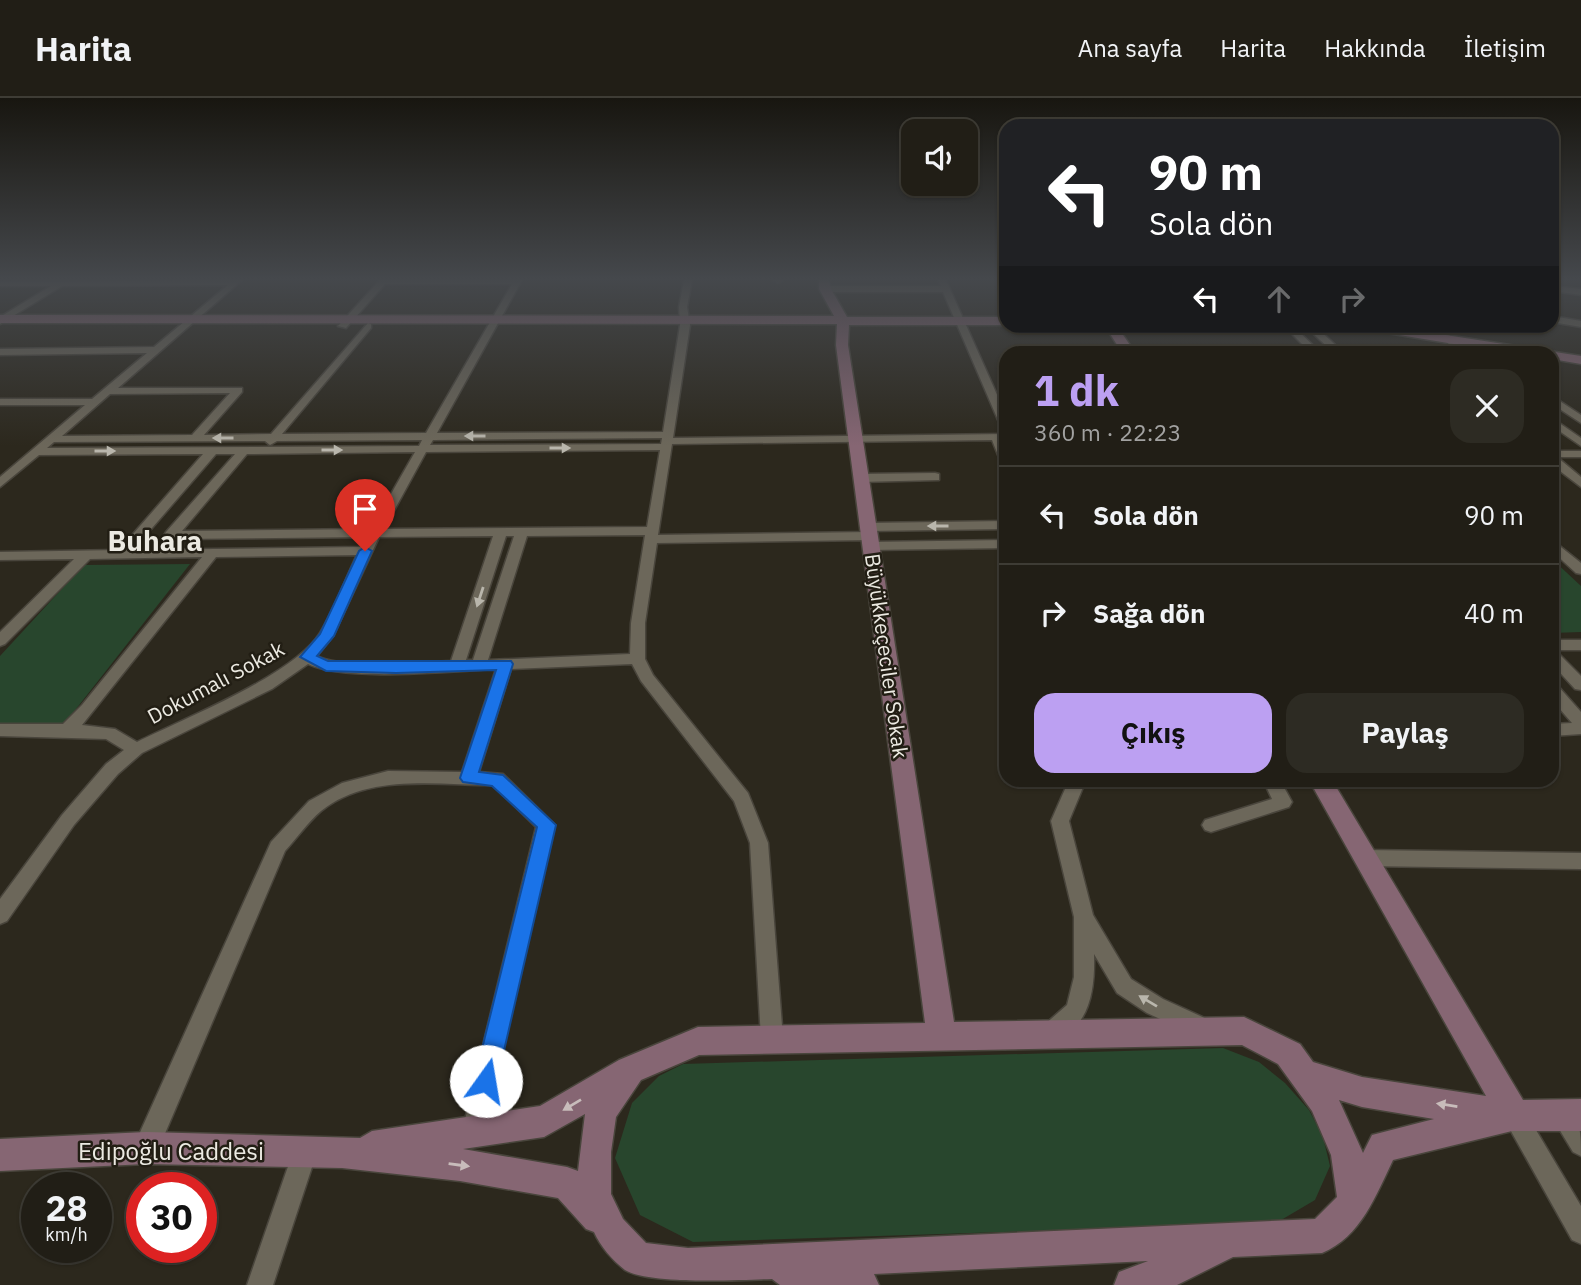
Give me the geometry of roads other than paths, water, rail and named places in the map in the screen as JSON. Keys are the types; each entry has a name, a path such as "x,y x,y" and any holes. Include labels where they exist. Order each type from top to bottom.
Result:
{"street":[{"path":"0,483 174,335"},
{"path":"263,450 360,335"},
{"name":"Dokumalı Sokak","path":"0,915 68,820 112,769 136,749 266,685 307,657 326,636 365,551 486,335"},
{"path":"683,335 638,623 637,659 646,677 742,798 759,843 772,1039"},
{"path":"836,335 842,345"},
{"name":"Büyükkeçeciler Sokak","path":"842,335 860,478 941,1037"},
{"path":"966,335 999,412"},
{"path":"1441,335 1455,346"},
{"path":"1447,335 1494,346"},
{"path":"1476,343 1480,346"},
{"path":"0,352 157,350"},
{"path":"1559,356 1581,360"},
{"path":"108,391 238,390 195,438"},
{"path":"0,402 95,402"},
{"path":"1559,404 1581,420"},
{"path":"1559,426 1581,443"},
{"path":"51,439 274,438 424,443"},
{"path":"36,452 263,450 424,443 999,438"},
{"path":"123,554 213,450"},
{"path":"155,553 244,450"},
{"path":"1559,456 1581,454"},
{"path":"1559,458 1581,469"},
{"path":"1559,460 1581,483"},
{"path":"860,478 935,477"},
{"path":"869,536 999,527"},
{"path":"457,666 501,532"},
{"path":"479,665 522,532"},
{"path":"171,535 522,532 869,536 999,544"},
{"path":"1559,550 1581,570"},
{"path":"0,556 365,551"},
{"path":"67,730 88,709 212,553"},
{"path":"0,641 86,555"},
{"path":"1559,645 1581,645"},
{"path":"307,657 326,666 457,666 637,659"},
{"path":"1559,662 1581,685"},
{"path":"469,778 505,664"},
{"path":"1559,698 1581,722"},
{"path":"1559,730 1581,728"},
{"path":"0,730 109,733 136,749"},
{"path":"146,1148 278,847 315,806 348,788 388,778 496,779 546,825 474,1132"},
{"path":"1049,1034 1077,1010 1084,977 1084,917 1060,821 1076,787"},
{"path":"1211,825 1283,802 1275,787"},
{"path":"1324,787 1581,1231"},
{"path":"1365,858 1581,861"},
{"path":"1084,917 1124,986 1155,1006 1209,1031"},
{"path":"342,1152 544,1121 630,1070 698,1041 1244,1031 1289,1054 1323,1100 1347,1154 1355,1203"},
{"path":"611,1231 594,1196 595,1152 601,1112 630,1070"},
{"path":"1304,1074 1362,1092 1515,1116 1572,1115 1581,1144"},
{"path":"342,1152 460,1165 567,1183 638,1259 688,1265 1322,1236 1355,1203 1383,1146 1515,1116"},
{"name":"Edipoğlu Caddesi","path":"0,1155 146,1148 342,1152"},
{"path":"260,1285 305,1152"},
{"path":"1132,1285 1181,1266 1231,1241"},
{"path":"731,1263 845,1278 861,1285"}],"district":[{"name":"Buhara","path":"155,541"}]}
